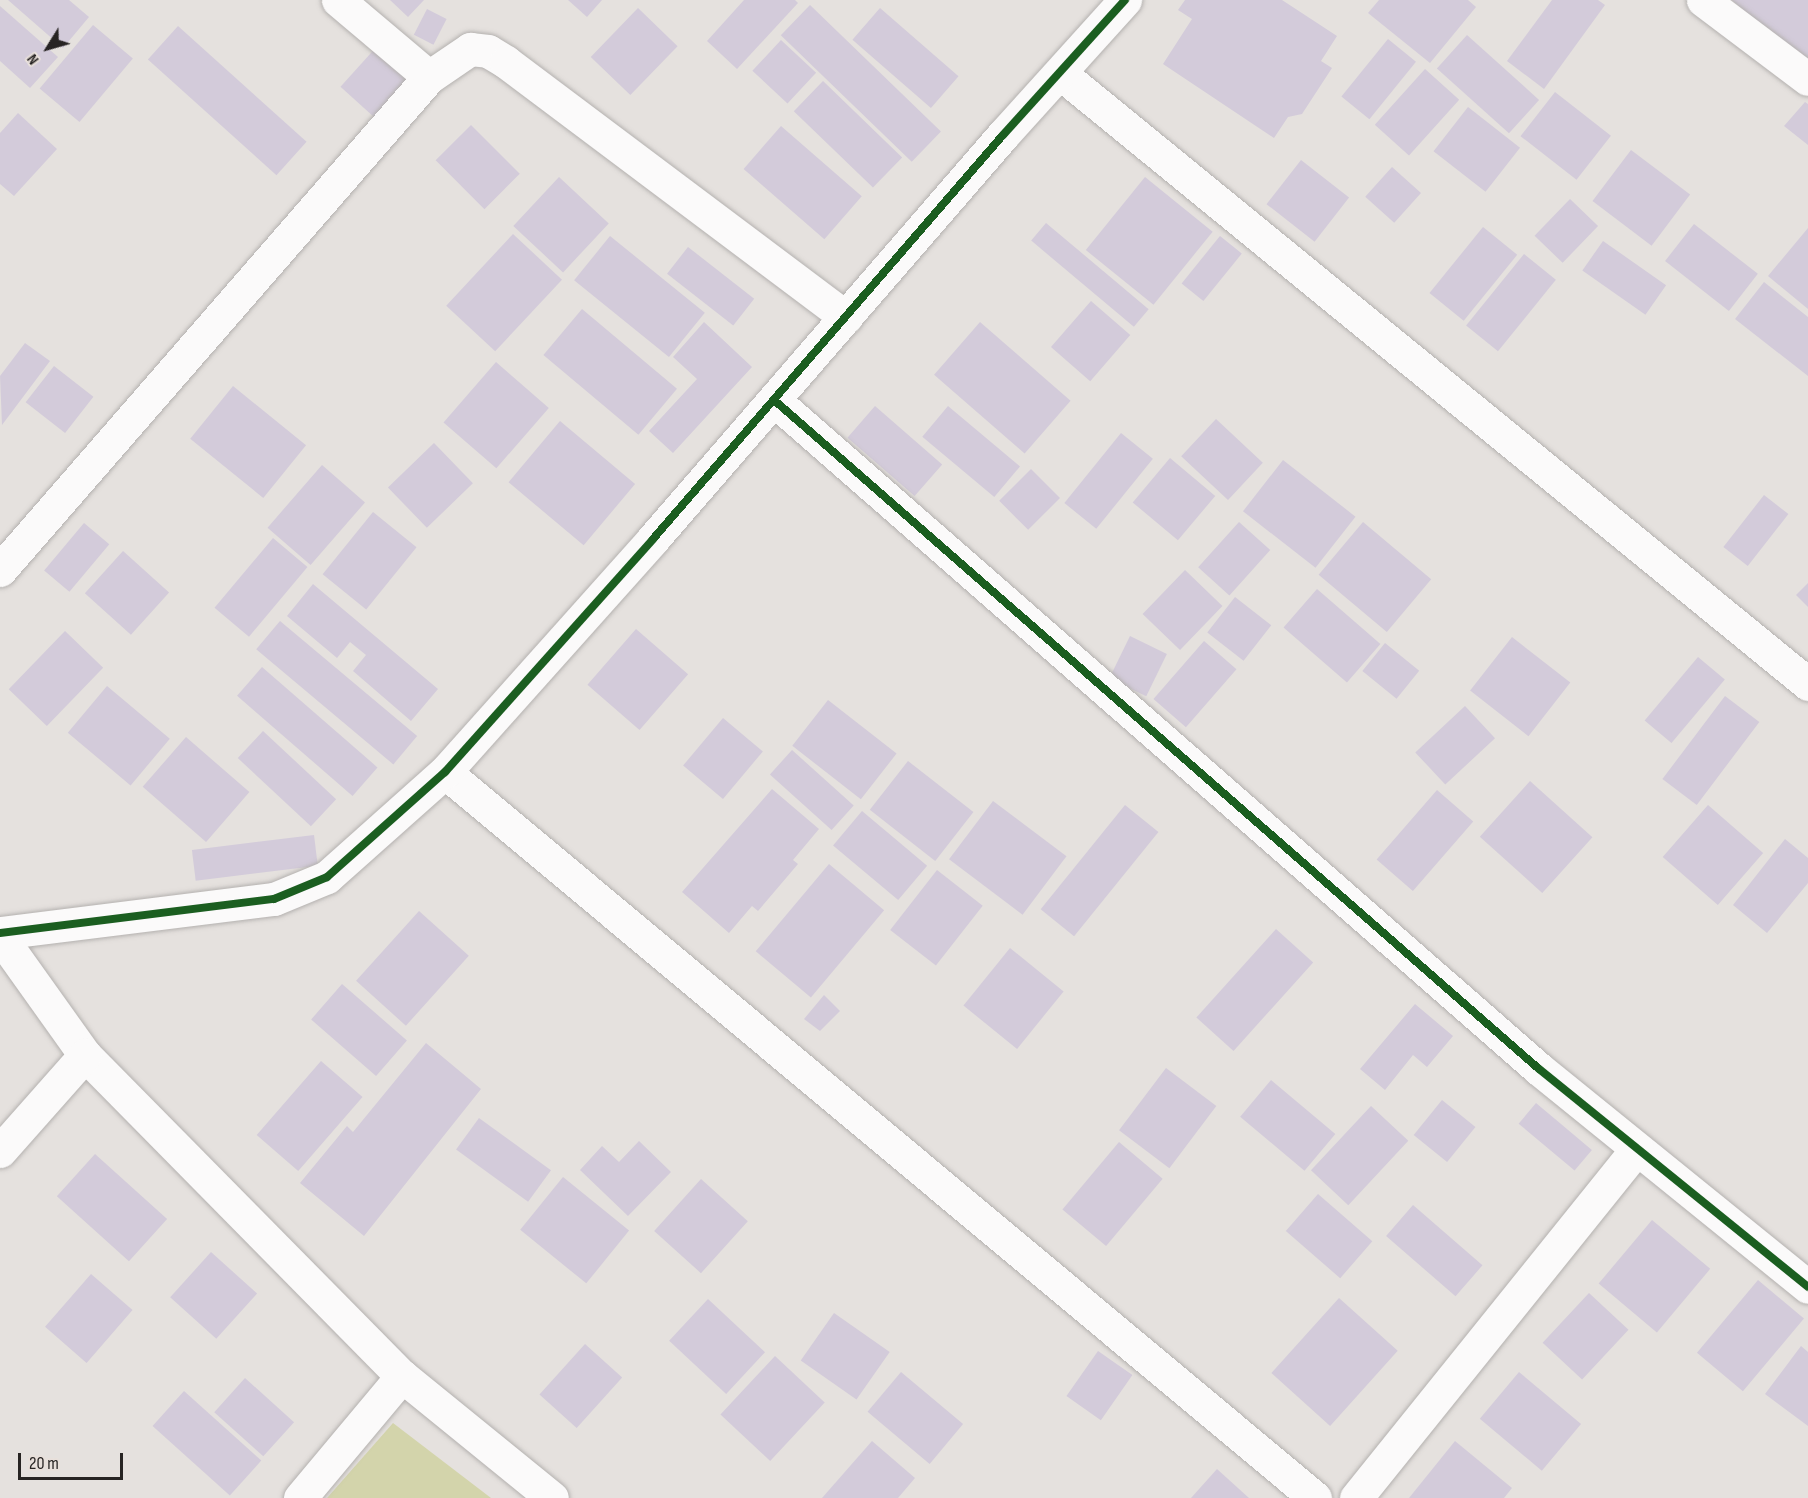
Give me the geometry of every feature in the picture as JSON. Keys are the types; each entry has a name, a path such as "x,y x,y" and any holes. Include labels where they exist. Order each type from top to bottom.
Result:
{"street":[{"path":"338,0 429,77"},
{"path":"552,1498 402,1376 85,1055 0,934 274,899 327,877 445,772 653,539 1125,0"},
{"path":"1703,0 1808,79"},
{"path":"0,570 429,77 470,49 488,51 846,317"},
{"path":"1060,73 1808,684"},
{"path":"774,400 1539,1069 1808,1287"},
{"path":"445,772 1315,1498"},
{"path":"0,1151 85,1055"},
{"path":"1356,1498 1637,1149"},
{"path":"300,1498 402,1376"}],"green space":[{"path":"393,1423 491,1498 327,1498"}],"building":[{"path":"8,0 69,0 89,17 63,48"},
{"path":"390,0 424,0 408,17"},
{"path":"568,0 602,0 587,17"},
{"path":"744,0 795,0 798,3 737,69 707,41"},
{"path":"1185,0 1282,0 1337,36 1321,61 1332,68 1302,114 1288,117 1274,138 1163,64 1192,19 1178,10"},
{"path":"1379,0 1468,0 1476,7 1430,63 1368,13"},
{"path":"1552,0 1598,0 1605,5 1544,89 1507,61"},
{"path":"1732,0 1808,0 1808,68"},
{"path":"810,5 941,131 912,162 781,35"},
{"path":"0,6 58,57 30,88 0,61"},
{"path":"638,8 678,46 630,95 591,57"},
{"path":"880,8 958,76 931,108 852,40"},
{"path":"427,9 447,19 433,45 414,35"},
{"path":"93,25 133,58 79,122 40,89"},
{"path":"178,26 307,142 276,175 148,59"},
{"path":"1467,35 1539,100 1509,133 1437,68"},
{"path":"1388,39 1416,62 1369,119 1341,97"},
{"path":"781,40 816,73 787,103 752,71"},
{"path":"380,43 413,73 374,117 341,87"},
{"path":"1425,69 1459,100 1409,156 1375,125"},
{"path":"823,81 902,157 873,188 794,111"},
{"path":"1555,92 1611,136 1576,180 1521,136"},
{"path":"1805,102 1808,104 1808,145 1784,126"},
{"path":"1468,107 1520,148 1486,192 1434,151"},
{"path":"18,113 57,149 14,196 0,184 0,133"},
{"path":"471,125 520,174 484,209 436,160"},
{"path":"781,126 862,196 824,239 744,169"},
{"path":"1631,150 1690,195 1652,246 1592,201"},
{"path":"1301,160 1349,198 1315,242 1267,204"},
{"path":"1392,167 1421,193 1394,223 1365,197"},
{"path":"559,177 609,223 563,272 513,226"},
{"path":"1145,177 1213,232 1153,305 1086,250"},
{"path":"1570,199 1598,226 1563,263 1535,236"},
{"path":"1046,223 1149,309 1134,327 1031,241"},
{"path":"1694,224 1758,274 1729,311 1665,261"},
{"path":"1483,227 1517,255 1464,321 1430,293"},
{"path":"1808,228 1808,309 1768,276"},
{"path":"513,234 562,280 495,351 446,306"},
{"path":"610,236 705,313 669,357 574,280"},
{"path":"1220,236 1242,254 1203,301 1182,283"},
{"path":"1603,241 1666,285 1645,315 1582,270"},
{"path":"688,247 754,299 733,326 667,274"},
{"path":"1524,254 1556,280 1498,351 1466,325"},
{"path":"1764,282 1808,317 1808,376 1735,319"},
{"path":"1091,301 1130,335 1090,381 1051,347"},
{"path":"582,309 677,389 638,435 543,355"},
{"path":"704,322 752,367 673,453 649,431 697,379 673,357"},
{"path":"980,322 1071,401 1025,454 934,375"},
{"path":"25,343 50,361 2,425 0,376"},
{"path":"496,362 549,408 496,468 444,422"},
{"path":"54,366 93,397 65,433 26,402"},
{"path":"233,386 306,445 263,498 190,439"},
{"path":"875,406 942,464 915,496 847,438"},
{"path":"948,406 1020,466 994,497 922,437"},
{"path":"1216,419 1263,463 1228,500 1181,456"},
{"path":"560,421 635,484 584,545 509,482"},
{"path":"1121,433 1153,459 1096,529 1064,503"},
{"path":"434,443 473,483 427,528 388,487"},
{"path":"1170,458 1215,496 1178,540 1133,502"},
{"path":"1283,460 1355,517 1315,568 1243,511"},
{"path":"322,465 365,502 311,565 268,528"},
{"path":"1031,469 1060,498 1028,530 999,501"},
{"path":"1764,495 1788,514 1748,566 1723,547"},
{"path":"373,512 417,547 366,609 323,574"},
{"path":"1239,522 1270,550 1229,595 1198,567"},
{"path":"1363,522 1431,579 1387,632 1319,575"},
{"path":"84,523 109,544 69,592 44,570"},
{"path":"273,538 307,567 249,637 215,608"},
{"path":"123,551 169,592 131,635 85,593"},
{"path":"1185,570 1222,606 1180,650 1143,614"},
{"path":"1808,583 1808,607 1796,595"},
{"path":"313,584 438,689 411,721 353,671 366,655 350,642 337,658 287,616"},
{"path":"1317,589 1380,644 1347,683 1284,627"},
{"path":"1235,597 1271,625 1244,661 1207,632"},
{"path":"280,621 417,736 393,764 256,649"},
{"path":"636,629 688,674 640,730 587,685"},
{"path":"65,631 103,668 47,726 9,689"},
{"path":"1130,636 1167,654 1146,696 1109,678"},
{"path":"1512,637 1570,683 1528,736 1470,691"},
{"path":"1204,641 1236,669 1186,727 1153,699"},
{"path":"1385,643 1419,671 1397,699 1362,671"},
{"path":"1698,657 1725,679 1671,743 1645,721"},
{"path":"262,667 377,767 353,796 237,696"},
{"path":"107,686 170,739 131,785 68,733"},
{"path":"1725,696 1759,722 1697,805 1662,779"},
{"path":"828,700 897,754 861,799 792,746"},
{"path":"1465,706 1495,738 1445,785 1415,752"},
{"path":"723,718 763,751 723,799 683,765"},
{"path":"263,731 336,799 311,826 238,758"},
{"path":"186,737 249,792 206,842 143,787"},
{"path":"792,750 854,806 832,830 770,775"},
{"path":"908,761 973,812 935,861 870,810"},
{"path":"1530,781 1592,837 1542,893 1480,837"},
{"path":"772,789 819,829 793,860 798,864 758,911 752,906 729,933 682,892"},
{"path":"1437,790 1473,821 1413,891 1377,859"},
{"path":"993,801 1066,856 1023,915 949,859"},
{"path":"1125,805 1158,832 1074,936 1041,909"},
{"path":"1708,805 1763,853 1718,905 1663,857"},
{"path":"862,811 927,866 898,900 833,845"},
{"path":"314,835 318,866 196,881 192,850"},
{"path":"1785,839 1808,858 1808,883 1767,933 1733,905"},
{"path":"829,864 884,910 811,998 756,951"},
{"path":"937,870 983,906 936,966 890,930"},
{"path":"419,911 469,956 406,1026 356,981"},
{"path":"1276,929 1313,962 1234,1051 1196,1017"},
{"path":"1010,948 1064,991 1017,1049 963,1006"},
{"path":"342,984 407,1040 376,1076 311,1019"},
{"path":"824,995 840,1011 820,1031 804,1019"},
{"path":"1415,1004 1453,1036 1427,1067 1413,1055 1385,1090 1360,1069"},
{"path":"426,1043 481,1089 364,1236 300,1183 347,1126 353,1132"},
{"path":"321,1061 363,1097 298,1171 257,1135"},
{"path":"1166,1068 1216,1106 1169,1168 1119,1130"},
{"path":"1271,1080 1335,1134 1304,1171 1240,1117"},
{"path":"1442,1100 1475,1127 1447,1162 1414,1135"},
{"path":"1536,1103 1592,1150 1575,1171 1519,1124"},
{"path":"1371,1106 1408,1141 1348,1205 1311,1170"},
{"path":"479,1118 551,1170 528,1202 456,1150"},
{"path":"639,1141 671,1172 628,1216 580,1170 602,1146 619,1162"},
{"path":"1119,1142 1163,1179 1106,1246 1062,1209"},
{"path":"95,1154 167,1219 129,1261 57,1196"},
{"path":"563,1177 629,1230 586,1283 520,1230"},
{"path":"701,1179 748,1221 701,1273 654,1231"},
{"path":"1318,1194 1372,1241 1340,1278 1286,1231"},
{"path":"1413,1205 1482,1265 1456,1296 1386,1236"},
{"path":"1652,1220 1710,1269 1657,1332 1599,1284"},
{"path":"211,1252 257,1293 216,1339 170,1297"},
{"path":"91,1274 133,1310 87,1363 45,1327"},
{"path":"1758,1280 1804,1319 1743,1391 1697,1353"},
{"path":"1589,1293 1628,1330 1582,1380 1543,1343"},
{"path":"1339,1298 1398,1351 1330,1426 1271,1373"},
{"path":"708,1299 765,1352 726,1394 669,1341"},
{"path":"834,1313 890,1352 856,1400 801,1361"},
{"path":"585,1344 622,1377 577,1428 539,1395"},
{"path":"1801,1346 1808,1352 1808,1426 1765,1394"},
{"path":"1098,1351 1132,1375 1101,1420 1066,1396"},
{"path":"775,1356 825,1402 770,1461 720,1415"},
{"path":"901,1372 963,1424 930,1464 868,1412"},
{"path":"1519,1372 1581,1424 1542,1471 1480,1419"},
{"path":"245,1378 294,1422 263,1456 214,1412"},
{"path":"184,1391 261,1461 230,1496 153,1426"},
{"path":"872,1441 915,1478 898,1498 822,1498"},
{"path":"1455,1441 1512,1488 1504,1498 1409,1498"},
{"path":"1217,1469 1249,1498 1191,1498"}],"cycle path":[{"path":"0,933 274,899 327,877 445,772 653,539 1003,135 1125,0"},
{"path":"774,400 1539,1069 1808,1287"}]}
